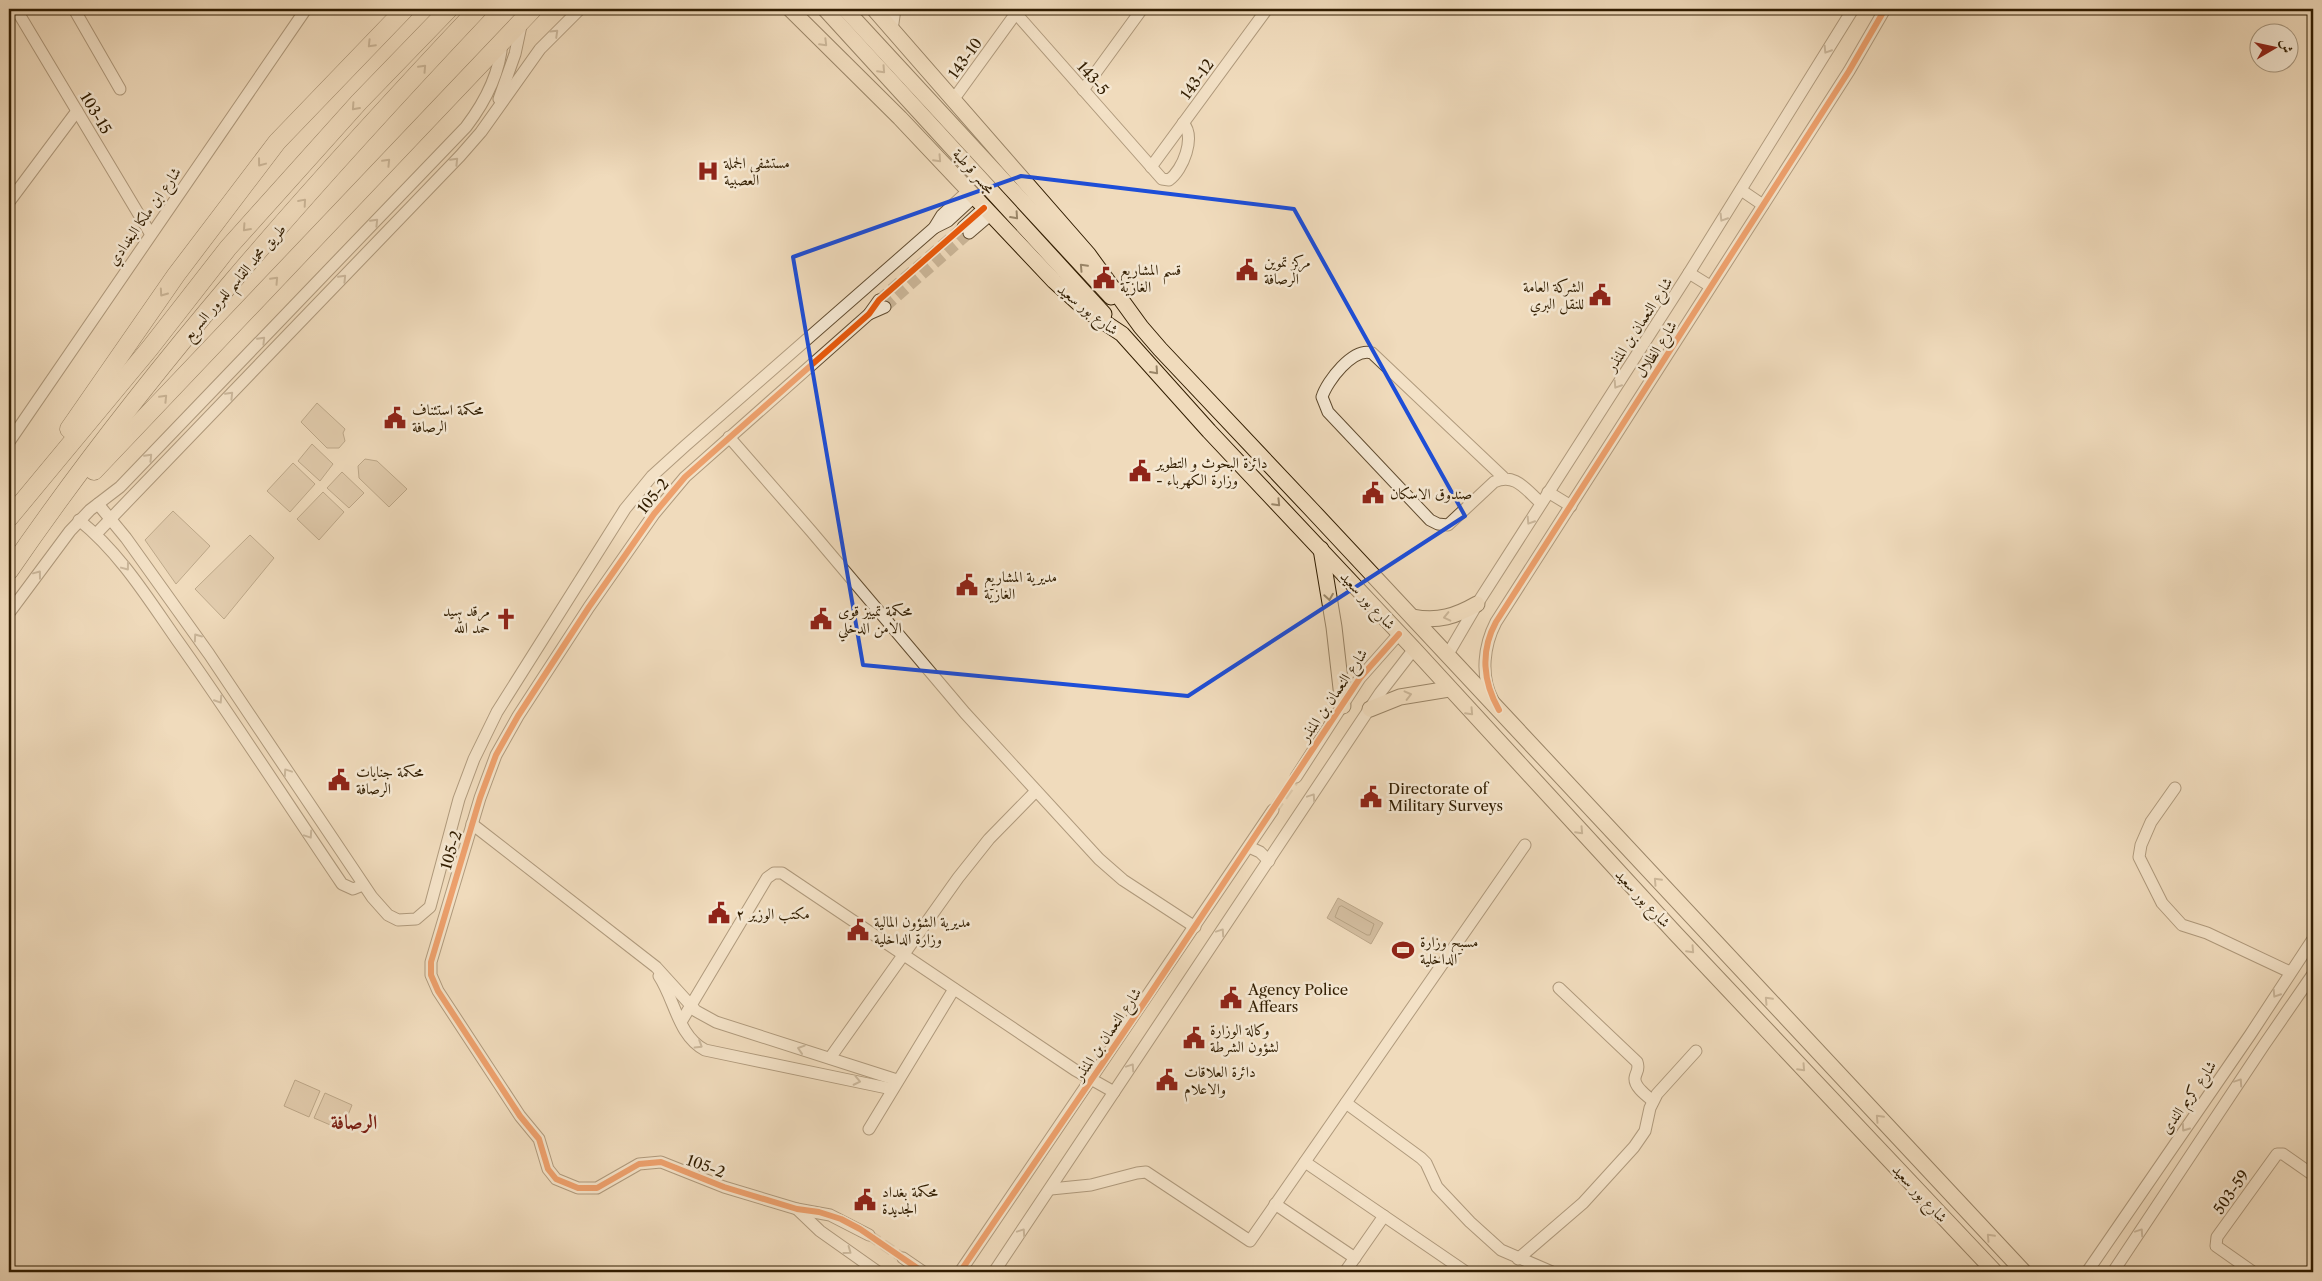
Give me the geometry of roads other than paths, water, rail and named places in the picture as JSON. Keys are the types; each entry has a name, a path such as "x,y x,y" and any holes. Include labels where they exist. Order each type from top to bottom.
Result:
{"highway":[{"path":"9,517 176,275 277,142 405,9"},
{"name":"طريق محمد القاسم للمرور السريع","path":"9,517 150,348 228,248 360,102 449,9"},
{"name":"طريق محمد القاسم للمرور السريع","path":"9,571 34,535 163,365 375,119 478,9"},
{"path":"34,535 528,15"}],"main road":[{"name":"شارع بور سعيد","path":"790,9 900,118 979,203 1070,296 1122,334 1209,431 1414,649 1682,940 1995,1272"},
{"name":"مجسر قرطبة","path":"825,9 1122,334"},
{"name":"مجسر قرطبة","path":"845,9 1141,327"},
{"name":"شارع بور سعيد","path":"879,9 892,30 1088,254 1141,327 2024,1272"},
{"path":"1321,549 1334,627 1343,706"},
{"path":"1413,616 1431,619 1446,618 1477,604"},
{"path":"1370,709 1400,697 1449,689"}],"street":[{"name":"103-15","path":"16,9 150,233"},
{"path":"74,9 120,89"},
{"name":"شارع ابن ملكا البغدادي","path":"9,442 150,233 306,9"},
{"path":"96,534 460,156 490,119 540,49 580,9"},
{"path":"892,30 895,9"},
{"path":"1083,90 1142,9"},
{"name":"143-12","path":"1151,167 1267,9"},
{"name":"شارع النعمان بن المنذر","path":"1448,654 1477,604 1689,273 1853,9"},
{"name":"شارع الظلال","path":"1499,710 1491,697 1485,669 1488,641 1496,622 1849,71 1885,9"},
{"name":"143-5","path":"1016,10 1083,90 1162,179 1169,180 1176,175 1190,142 1190,132 1183,123"},
{"name":"143-10","path":"954,100 1016,10"},
{"path":"490,119 528,15"},
{"path":"9,613 79,520 120,487 463,131 477,112 489,89 499,63 502,42"},
{"path":"9,202 77,111"},
{"path":"1741,190 1763,205"},
{"path":"98,504 126,538 209,654 363,885 392,919 410,921 426,912 434,896 443,854 459,799 485,736 566,600 633,497 652,476 934,228 942,215 979,203"},
{"path":"966,230 979,203"},
{"path":"1689,273 1710,286"},
{"name":"105-2","path":"869,1235 841,1219 819,1212 797,1209 654,1161 639,1164 597,1188 578,1188 552,1174 545,1163 544,1150 539,1139 520,1116 438,991 432,975 431,962 472,824 488,775 502,742 589,607 663,501 685,477 882,304"},
{"path":"1503,477 1494,482 1448,525 1438,524 1430,520 1328,412 1322,397 1326,384 1356,354 1365,350 1372,353 1503,477 1513,479 1541,503"},
{"path":"729,437 811,531 944,690 1115,874 1195,926"},
{"path":"1548,492 1571,506"},
{"path":"79,520 112,550 199,671 342,884 353,889 363,885"},
{"path":"112,550 126,538"},
{"name":"شارع النعمان بن المنذر","path":"1296,777 1372,663 1399,634"},
{"path":"994,1272 1390,678 1414,649"},
{"path":"237,728 251,719"},
{"path":"2176,788 2151,822 2140,845 2139,857 2162,903 2182,925 2207,933 2290,972"},
{"path":"830,1058 978,852 1036,790"},
{"name":"شارع النعمان بن المنذر","path":"960,1272 1274,810"},
{"path":"472,824 647,960 671,982 702,1016 830,1058 894,1084"},
{"path":"1051,1188 1091,1185 1146,1172 1250,1241 1525,845"},
{"path":"1249,847 1260,852 1269,861"},
{"path":"681,1022 767,878 774,873 786,874 1075,1070 1114,1092"},
{"name":"شارع كريم الندى","path":"2087,1272 2250,1035 2313,938"},
{"path":"647,960 667,989 690,1039 705,1050 894,1084"},
{"path":"2113,1272 2313,974"},
{"path":"1559,988 1638,1062 1639,1069 1635,1077 1636,1084 1653,1101"},
{"path":"869,1129 894,1084 954,989"},
{"path":"2250,1035 2264,1045"},
{"path":"1518,1259 1583,1203 1634,1147 1645,1130 1653,1101 1665,1084 1696,1051"},
{"path":"1346,1103 1421,1158 1426,1163 1437,1187 1470,1222 1501,1250 1518,1259 1552,1272"},
{"name":"503-59","path":"2253,1272 2216,1246 2217,1237 2277,1154 2283,1154 2313,1175"},
{"path":"1305,1162 1466,1272"},
{"path":"1275,1204 1356,1258"},
{"name":"105-2","path":"797,1209 812,1224 878,1272"},
{"path":"1345,1272 1384,1216"},
{"path":"829,1237 841,1219"},
{"path":"902,1258 922,1271"}],"water":[{"path":"1338,898 1383,923 1371,944 1327,918"}],"tunnel":[{"path":"879,300 963,227"},
{"path":"885,307 969,233"},
{"path":"1273,810 1296,777"},
{"path":"869,1235 903,1258"}],"place":[{"name":"مستشفى الجملة العصبية","path":"708,171"},
{"name":"مركز تموين الرصافة","path":"1247,270"},
{"name":"قسم المشاريع الغازية","path":"1104,278"},
{"name":"الشركة العامة للنقل البري","path":"1600,295"},
{"name":"محكمة استئناف الرصافة","path":"395,418"},
{"name":"دائرة البحوث و التطوير - وزارة الكهرباء","path":"1140,471"},
{"name":"صندوق الاسكان","path":"1373,493"},
{"name":"مديرية المشاريع الغازية","path":"967,585"},
{"name":"مرقد سيد حمد الله","path":"506,619"},
{"name":"محكمة تمييز قوى الامن الدخلي","path":"821,619"},
{"name":"محكمة جنايات الرصافة","path":"339,780"},
{"name":"Directorate of Military Surveys","path":"1371,797"},
{"name":"مكتب الوزير ٢","path":"719,913"},
{"name":"مديرية الشؤون المالية وزارة الداخلية","path":"858,930"},
{"name":"مسبح وزارة الداخلية","path":"1403,950"},
{"name":"Agency Police Affears","path":"1231,998"},
{"name":"وكالة الوزارة لشؤون الشرطة","path":"1194,1038"},
{"name":"دائرة العلاقات والاعلام","path":"1167,1080"},
{"name":"محكمة بغداد الجديدة","path":"865,1200"}],"district":[{"name":"الرصافة","path":"354,1122"}]}
